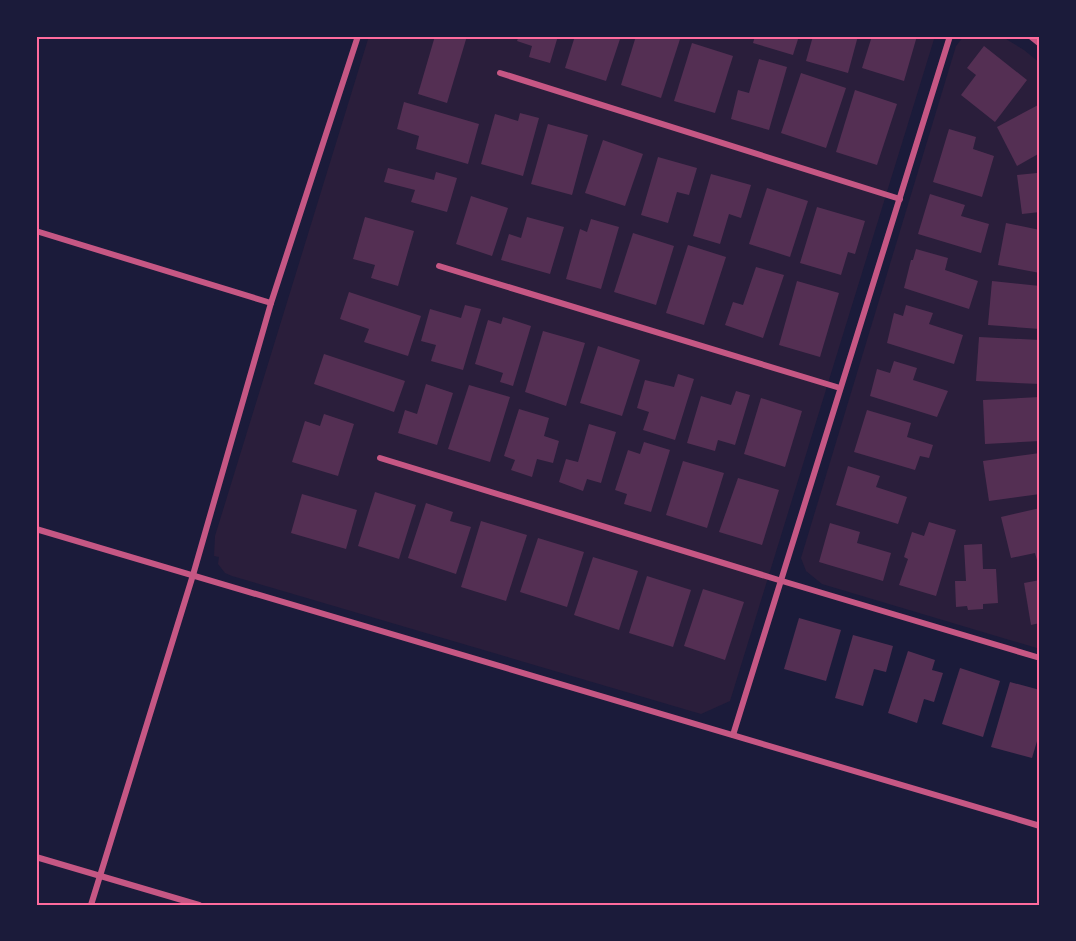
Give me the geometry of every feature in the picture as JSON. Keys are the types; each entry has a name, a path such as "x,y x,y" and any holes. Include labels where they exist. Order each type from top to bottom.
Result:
{"street":[{"path":"91,905 194,575 271,303 358,36"},
{"path":"733,735 950,36"},
{"path":"1030,36 1040,44"},
{"path":"500,72 900,199"},
{"path":"36,231 271,303"},
{"path":"439,266 840,388"},
{"path":"380,458 1040,658"},
{"path":"36,529 1040,826"},
{"path":"36,857 199,905"}],"shaded area":[{"path":"369,36 935,36 730,701 701,714 232,576 225,573 218,564 219,557 214,556 215,536"},
{"path":"964,36 1001,36 1040,63 1040,649 822,584 806,571 801,558 956,46"}],"building":[{"path":"435,36 467,36 447,103 418,94"},
{"path":"519,36 558,36 550,63 529,57 532,46 517,41"},
{"path":"575,36 621,36 606,81 565,68"},
{"path":"636,36 681,36 661,98 621,85"},
{"path":"755,36 799,36 793,55 753,43"},
{"path":"813,36 858,36 848,73 806,61"},
{"path":"872,36 917,36 904,81 862,68"},
{"path":"692,43 733,56 715,113 674,101"},
{"path":"984,46 1027,80 995,122 961,95 976,75 967,68"},
{"path":"759,59 787,67 769,130 731,119 738,90 749,93"},
{"path":"801,73 846,88 826,148 781,133"},
{"path":"855,90 897,104 877,165 836,152"},
{"path":"404,102 479,124 468,164 416,149 419,136 397,129"},
{"path":"1040,104 1040,153 1017,166 997,127"},
{"path":"520,113 539,118 523,176 481,164 495,114 518,121"},
{"path":"548,124 588,135 572,195 531,184"},
{"path":"949,129 976,137 973,149 994,156 982,197 933,182"},
{"path":"603,140 643,154 625,206 585,193"},
{"path":"658,157 697,168 689,195 677,192 668,223 641,215"},
{"path":"388,168 434,180 436,172 457,178 447,212 411,202 415,190 384,182"},
{"path":"1040,168 1040,212 1022,214 1017,175 1037,173 1037,169"},
{"path":"711,174 751,185 741,218 729,214 720,244 693,236"},
{"path":"767,188 808,201 790,257 749,244"},
{"path":"930,194 965,205 961,216 989,224 981,253 918,234"},
{"path":"471,196 508,208 492,256 456,244"},
{"path":"817,207 865,221 855,254 848,252 841,275 800,263"},
{"path":"365,217 414,231 398,286 371,278 375,265 353,259"},
{"path":"527,217 564,227 550,274 501,260 509,234 521,238"},
{"path":"591,219 619,227 601,289 566,279 580,229 587,232"},
{"path":"1006,223 1040,230 1040,273 998,265"},
{"path":"633,233 674,246 656,305 614,292"},
{"path":"688,245 726,257 704,325 666,313"},
{"path":"916,249 948,258 945,270 978,281 969,309 904,288"},
{"path":"756,267 784,275 763,338 725,325 733,302 743,305"},
{"path":"797,281 839,293 820,357 779,345"},
{"path":"992,281 1040,286 1040,329 988,325"},
{"path":"349,292 421,316 408,356 364,342 369,329 340,319"},
{"path":"465,305 481,309 463,370 431,361 436,345 421,341 430,309 461,318"},
{"path":"906,305 933,313 929,324 963,335 954,364 887,343 894,313 903,316"},
{"path":"503,317 531,326 513,386 500,382 503,373 475,364 488,320 501,324"},
{"path":"543,331 585,343 566,406 525,392"},
{"path":"979,337 1040,340 1040,384 976,381"},
{"path":"598,346 640,360 622,416 580,403"},
{"path":"324,354 405,381 394,412 314,384"},
{"path":"894,361 917,368 913,380 948,391 937,417 870,396 877,369 890,373"},
{"path":"678,374 694,379 675,440 643,430 649,412 637,408 645,380 674,387"},
{"path":"426,384 453,393 437,445 398,433 405,410 417,414"},
{"path":"469,385 510,397 490,462 448,449"},
{"path":"736,391 750,395 735,445 718,440 715,451 687,443 701,396 731,405"},
{"path":"1040,397 1040,441 985,444 983,400"},
{"path":"761,398 802,411 785,467 744,454"},
{"path":"519,409 549,418 544,436 559,441 553,463 537,459 532,477 511,470 515,460 504,456"},
{"path":"867,410 911,423 907,437 933,445 929,458 920,456 915,470 854,452"},
{"path":"324,414 354,424 338,476 292,462 305,421 320,426"},
{"path":"589,424 616,432 601,483 587,479 583,491 559,482 566,459 578,462"},
{"path":"644,442 670,450 651,512 624,504 627,494 615,490 628,450 640,454"},
{"path":"1040,453 1040,494 989,501 983,461"},
{"path":"683,461 724,473 707,528 666,515"},
{"path":"848,466 880,476 876,487 907,497 898,524 836,505"},
{"path":"738,478 779,490 762,545 719,532"},
{"path":"375,492 416,505 399,559 358,546"},
{"path":"302,494 357,510 346,549 291,533"},
{"path":"426,503 453,512 450,521 471,527 456,574 408,558"},
{"path":"1040,508 1040,564 1038,564 1035,553 1011,558 1001,517"},
{"path":"481,521 527,535 506,601 461,587"},
{"path":"929,522 956,530 936,596 899,585 908,559 904,557 912,532 924,536"},
{"path":"830,523 860,532 857,543 891,553 883,581 819,562"},
{"path":"538,538 584,552 567,607 520,592"},
{"path":"982,544 983,569 996,569 998,603 983,604 983,609 968,610 967,606 956,607 955,581 966,581 964,545"},
{"path":"593,557 638,571 619,630 574,615"},
{"path":"647,576 691,590 673,647 629,633"},
{"path":"1040,580 1040,623 1031,625 1024,583"},
{"path":"703,589 744,602 725,660 684,646"},
{"path":"799,618 841,630 826,681 784,669"},
{"path":"853,635 893,646 886,672 874,669 863,706 835,698"},
{"path":"908,651 935,660 932,670 943,673 934,702 924,699 917,723 888,713"},
{"path":"960,668 1000,681 983,737 942,724"},
{"path":"1010,682 1040,690 1040,731 1032,758 991,747"}]}
